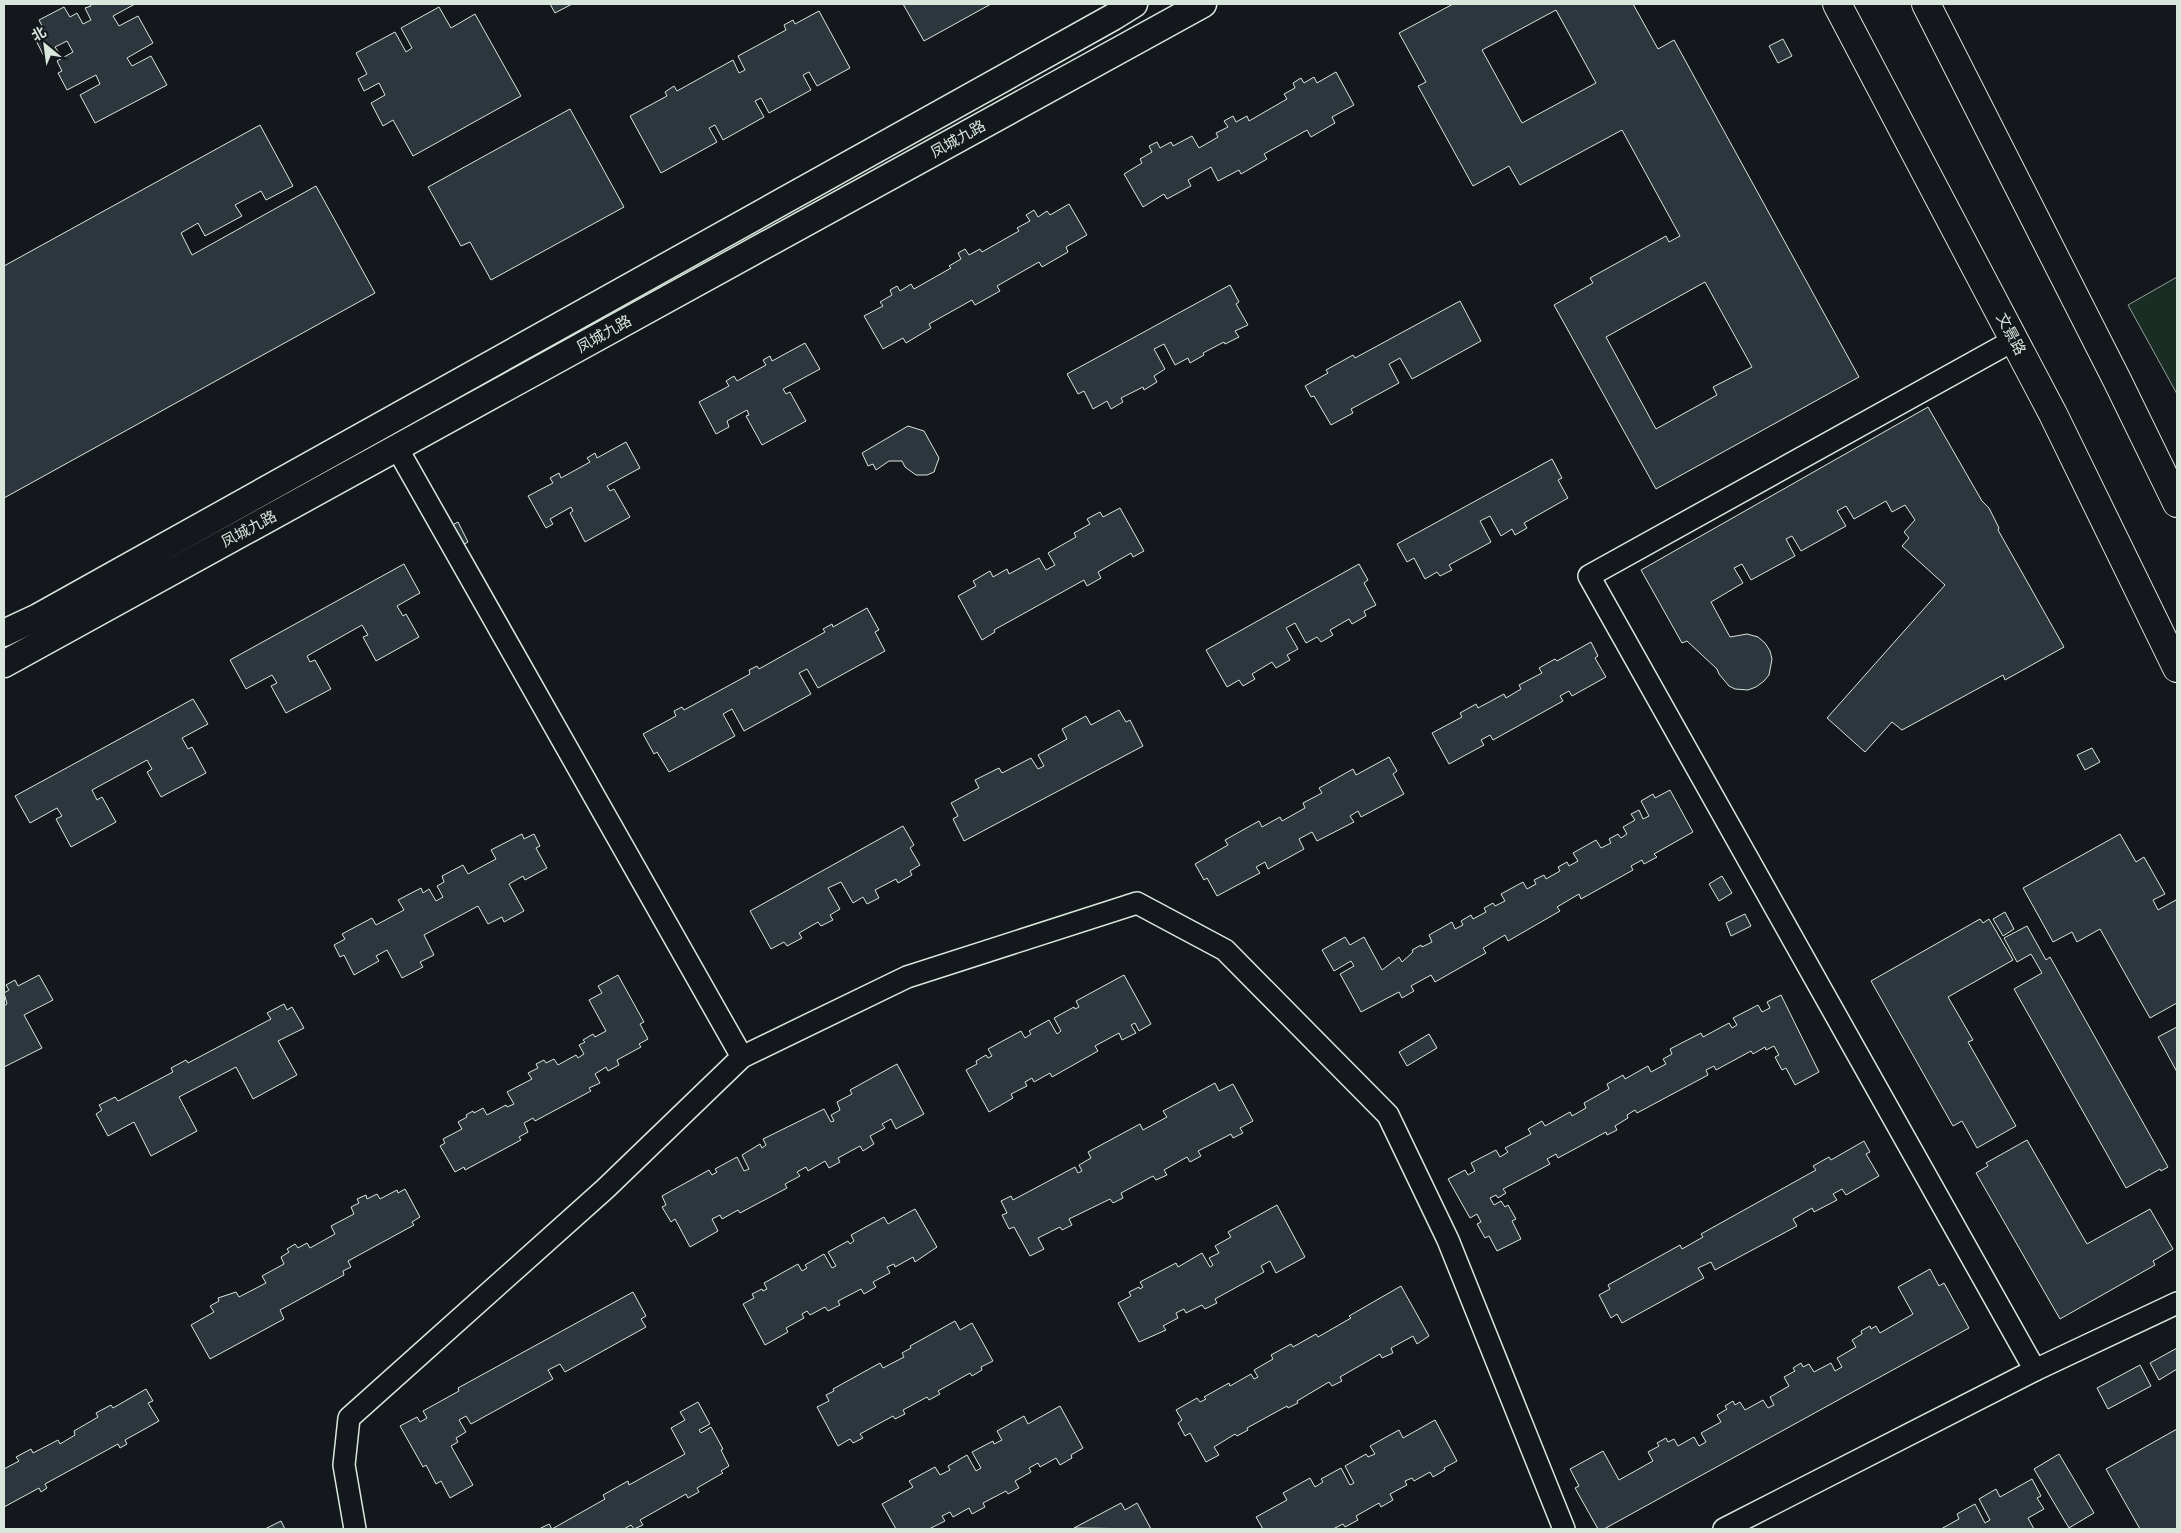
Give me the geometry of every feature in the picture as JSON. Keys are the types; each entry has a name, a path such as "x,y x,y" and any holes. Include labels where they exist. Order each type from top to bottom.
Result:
{"main road":[{"name":"文景路","path":"1837,4 2053,414 2177,668"},
{"path":"1926,4 2113,371 2177,503"}],"street":[{"name":"凤城九路","path":"4,633 46,612 1134,4"},
{"name":"凤城九路","path":"4,664 26,650 1203,4"},
{"path":"2014,340 1589,576 2036,1370"},
{"path":"397,448 742,1057"},
{"path":"355,1529 344,1465 349,1418 605,1189 742,1057 908,977 1137,903 1225,950 1388,1115 1448,1240 1564,1529"},
{"path":"1724,1529 2036,1370 2177,1303"}],"green space":[{"path":"2177,277 2177,394 2128,305"}],"building":[{"path":"90,4 135,4 113,16 119,26 138,16 153,43 127,58 132,66 151,56 167,85 95,123 80,95 100,84 96,75 67,90 58,73 62,71 57,61 73,52 67,41 55,47 59,53 46,60 33,35 44,30 39,20 64,7 70,17 77,13 83,24 91,20 85,8 91,6"},
{"path":"550,4 572,4 555,13"},
{"path":"903,4 991,4 924,41"},
{"path":"1453,4 1633,4 1658,49 1674,40 1859,377 1656,489 1554,305 1593,283 1590,278 1666,236 1669,242 1680,236 1622,130 1520,185 1509,166 1473,186 1418,86 1426,82 1399,33","holes":["1556,10 1596,83 1522,123 1482,50","1705,282 1752,367 1713,387 1717,395 1656,429 1606,337"]},
{"path":"439,7 451,28 475,14 521,96 413,156 393,120 383,126 371,103 385,95 379,83 364,91 358,79 367,74 356,53 395,32 406,52 412,48 401,28"},
{"path":"819,11 850,68 817,86 809,72 803,75 811,90 769,113 761,98 755,101 764,117 723,140 715,125 709,128 717,142 661,173 630,116 667,96 665,92 674,86 677,91 733,60 739,73 745,70 738,56 786,30 784,25 793,20 795,24"},
{"path":"1783,39 1792,56 1778,63 1769,46"},
{"path":"1336,72 1354,105 1332,117 1335,123 1311,137 1307,130 1264,154 1267,159 1241,174 1239,170 1218,181 1211,167 1188,180 1191,186 1167,199 1164,194 1143,207 1124,174 1142,163 1140,159 1152,152 1149,146 1157,142 1160,148 1171,142 1173,146 1192,136 1199,148 1218,137 1216,133 1228,127 1224,121 1233,116 1236,122 1247,116 1249,121 1287,99 1284,94 1295,88 1293,83 1301,78 1304,83 1314,77 1317,83"},
{"path":"570,109 624,207 491,280 470,242 461,246 428,187"},
{"path":"260,125 293,186 266,200 261,191 235,205 242,216 205,236 198,223 181,233 192,255 316,186 375,293 4,498 4,266"},
{"path":"1069,204 1087,235 1066,247 1068,252 1042,267 1039,262 997,286 1000,291 975,305 972,300 929,324 931,328 906,343 903,338 883,349 864,316 883,306 880,302 892,295 890,290 897,286 900,291 911,284 914,289 951,268 949,266 961,259 958,253 965,249 969,255 980,249 982,252 1019,231 1017,228 1030,221 1026,215 1034,210 1038,217 1047,211 1050,215"},
{"path":"1230,285 1239,302 1236,304 1248,325 1235,331 1239,337 1225,344 1224,342 1203,353 1204,355 1190,363 1188,358 1175,365 1164,344 1154,349 1165,369 1154,376 1157,382 1144,390 1143,387 1121,398 1123,402 1111,409 1107,401 1093,409 1084,391 1078,394 1067,374"},
{"path":"1460,301 1481,341 1412,379 1400,358 1389,364 1399,383 1351,409 1353,413 1331,425 1314,396 1311,397 1305,386 1328,373 1326,370 1353,355 1355,358"},
{"path":"805,343 820,369 783,389 786,394 790,392 806,421 762,445 746,416 749,415 747,410 727,421 729,427 716,434 699,402 729,386 726,381 734,376 737,381 766,365 763,360 770,356 772,361"},
{"path":"1928,407 1982,501 1989,508 1999,528 1998,530 2064,647 2005,680 2003,675 1902,730 1892,722 1865,752 1827,718 1945,585 1902,546 1909,538 1904,532 1915,520 1905,505 1892,512 1886,501 1854,519 1846,506 1837,511 1846,526 1801,551 1792,536 1786,539 1795,556 1751,580 1742,564 1734,568 1743,583 1711,602 1730,637 1747,634 1758,637 1765,643 1772,659 1769,675 1756,687 1748,690 1735,689 1729,686 1717,669 1687,641 1682,643 1641,570"},
{"path":"908,426 924,431 939,458 934,472 927,475 916,475 905,467 902,461 889,461 876,470 873,464 868,466 862,453"},
{"path":"626,442 640,468 607,486 610,491 614,489 630,517 585,542 570,513 573,511 571,507 550,519 553,524 546,528 528,496 553,483 550,478 559,473 561,478 590,462 587,458 595,453 597,458"},
{"path":"1552,459 1562,478 1558,480 1568,498 1524,523 1527,528 1515,535 1512,529 1501,536 1490,516 1480,521 1491,542 1449,565 1452,570 1440,576 1437,572 1425,579 1414,558 1407,562 1397,544"},
{"path":"1120,508 1144,551 1133,557 1131,553 1098,572 1101,578 1087,586 1084,580 994,630 995,632 982,640 958,596 976,586 973,581 990,571 993,577 1007,569 1009,574 1039,558 1046,570 1055,565 1048,553 1076,537 1074,533 1090,524 1087,519 1100,512 1103,517"},
{"path":"458,522 468,542 452,551 441,531"},
{"path":"404,564 420,593 397,606 403,616 406,614 419,637 376,661 363,637 368,635 362,625 307,656 310,662 315,660 331,689 286,713 271,686 277,683 272,675 246,689 230,660"},
{"path":"1359,564 1368,580 1364,583 1376,605 1364,611 1366,616 1352,624 1349,619 1330,630 1333,635 1321,642 1317,637 1306,643 1295,623 1286,628 1298,649 1287,655 1290,660 1276,668 1272,662 1252,674 1255,679 1243,686 1239,680 1227,687 1206,650"},
{"path":"867,608 879,630 875,632 885,651 818,688 807,669 799,673 811,694 744,731 732,709 723,714 735,736 669,772 657,752 654,754 643,734 676,716 674,711 682,707 684,710 750,674 749,670 757,666 759,669 825,632 823,629 832,624 833,627"},
{"path":"1591,642 1598,656 1595,658 1606,677 1572,696 1569,691 1560,696 1563,701 1493,740 1490,735 1481,740 1484,745 1449,764 1432,733 1462,717 1460,713 1476,704 1478,708 1504,694 1506,698 1521,689 1519,685 1542,673 1539,668 1555,659 1557,661"},
{"path":"193,699 208,724 182,738 188,749 192,747 206,773 161,797 147,772 152,769 147,760 92,790 97,800 102,797 116,822 71,847 56,819 62,816 57,808 30,823 15,796"},
{"path":"1119,710 1126,722 1130,720 1143,746 964,841 953,819 958,816 951,803 979,788 975,780 999,768 1002,773 1031,758 1038,769 1044,766 1038,755 1067,739 1062,729 1086,716 1091,725"},
{"path":"2092,748 2100,762 2085,770 2077,755"},
{"path":"1389,757 1397,771 1393,774 1404,794 1361,817 1358,811 1350,816 1354,822 1317,841 1312,832 1299,839 1304,849 1268,869 1265,862 1256,867 1260,873 1217,896 1207,878 1204,880 1195,864 1228,845 1225,840 1259,821 1262,827 1280,817 1282,821 1305,808 1303,803 1322,793 1319,788 1353,769 1356,775"},
{"path":"1670,790 1693,832 1654,854 1657,857 1644,864 1642,860 1631,866 1633,870 1581,899 1579,894 1557,907 1560,911 1508,941 1505,935 1483,948 1486,953 1435,982 1431,975 1411,986 1414,991 1402,998 1399,992 1361,1012 1340,974 1354,966 1351,961 1334,971 1322,950 1345,937 1350,945 1364,937 1382,970 1399,957 1402,962 1413,952 1412,950 1432,942 1429,935 1452,922 1455,929 1463,925 1461,921 1471,915 1473,919 1486,912 1484,908 1493,903 1495,906 1505,901 1501,894 1523,882 1527,889 1536,884 1534,880 1544,875 1546,879 1560,871 1558,867 1567,862 1569,866 1578,861 1573,853 1596,840 1601,848 1611,843 1609,839 1618,834 1621,838 1627,834 1623,827 1635,820 1631,814 1639,810 1643,819 1649,816 1641,801 1653,794 1655,798"},
{"path":"903,826 914,845 910,848 920,865 910,871 912,875 898,883 896,879 875,890 879,898 867,904 863,897 853,903 841,882 828,888 840,909 830,915 833,920 821,926 818,922 799,933 802,938 787,946 784,942 771,949 750,911"},
{"path":"522,834 524,839 534,834 540,846 536,848 547,868 525,880 523,876 509,884 524,911 504,922 502,917 488,924 478,906 424,935 434,955 420,962 423,967 402,978 387,950 376,956 379,961 354,975 344,955 340,957 334,945 345,939 342,934 372,918 376,925 404,910 398,900 421,888 423,893 429,889 436,901 443,897 437,886 444,882 442,876 463,865 468,874 496,859 491,850"},
{"path":"2120,834 2136,862 2144,857 2165,894 2153,900 2158,910 2176,900 2177,903 2177,1003 2150,1018 2100,929 2077,942 2072,932 2053,942 2023,888"},
{"path":"1722,876 1732,893 1719,901 1709,884"},
{"path":"2005,912 2014,929 2003,936 1993,919"},
{"path":"1745,914 1751,926 1731,936 1726,923"},
{"path":"1980,919 1983,923 1989,919 2013,960 1948,997 1973,1040 1968,1042 2016,1126 1977,1148 1962,1121 1953,1126 1871,981"},
{"path":"2027,926 2046,960 2050,957 2168,1167 2161,1171 2160,1169 2126,1188 2014,989 2042,973 2031,954 2017,962 2004,938"},
{"path":"39,975 53,1000 24,1015 42,1048 4,1067 4,1006 7,1004 4,993 9,990 6,985 15,980 18,986"},
{"path":"618,975 644,1022 640,1024 648,1039 639,1044 641,1047 617,1060 619,1065 608,1071 606,1067 595,1074 600,1083 589,1088 591,1091 535,1121 533,1118 524,1123 528,1132 519,1137 521,1140 465,1170 464,1167 455,1172 440,1146 445,1143 443,1139 462,1129 458,1122 473,1111 474,1113 483,1108 487,1115 506,1105 507,1107 514,1104 507,1092 532,1079 528,1073 538,1068 536,1064 544,1060 546,1063 554,1059 558,1065 576,1055 578,1058 584,1054 579,1045 585,1042 583,1040 593,1034 595,1037 606,1031 589,1000 602,993 598,986"},
{"path":"1124,975 1151,1024 1139,1031 1135,1023 1131,1025 1136,1033 1122,1040 1119,1033 1095,1046 1098,1051 1052,1077 1050,1073 1034,1082 1032,1078 1025,1082 1027,1086 1011,1094 1013,1098 989,1112 966,1070 977,1064 976,1061 986,1055 988,1058 992,1056 988,1049 1021,1031 1025,1038 1031,1034 1029,1031 1049,1020 1057,1034 1061,1031 1054,1018 1074,1007 1075,1009 1079,1007 1076,1001"},
{"path":"1781,995 1819,1072 1795,1085 1786,1068 1782,1070 1775,1057 1779,1055 1774,1046 1766,1050 1765,1047 1753,1054 1751,1051 1716,1070 1714,1066 1706,1070 1708,1075 1637,1113 1635,1110 1627,1115 1628,1118 1615,1126 1617,1130 1607,1135 1606,1132 1558,1158 1556,1154 1547,1159 1550,1164 1503,1189 1506,1193 1498,1198 1496,1195 1490,1198 1494,1205 1501,1201 1505,1207 1508,1205 1516,1219 1512,1221 1521,1239 1497,1251 1489,1236 1485,1238 1477,1224 1481,1222 1477,1214 1470,1218 1448,1179 1465,1170 1468,1175 1475,1171 1471,1163 1496,1150 1500,1157 1508,1152 1505,1148 1531,1134 1528,1129 1542,1121 1545,1126 1570,1112 1572,1116 1586,1108 1584,1103 1609,1089 1607,1084 1623,1075 1625,1079 1648,1066 1651,1072 1666,1064 1663,1059 1672,1054 1670,1049 1701,1033 1703,1037 1729,1023 1732,1028 1737,1025 1733,1018 1758,1005 1762,1012 1770,1008 1767,1002"},
{"path":"284,1004 287,1010 292,1007 304,1028 278,1041 297,1075 253,1099 236,1067 179,1097 197,1131 151,1156 134,1122 108,1136 96,1114 102,1110 99,1105 115,1097 118,1101 173,1072 171,1068 186,1060 188,1063 271,1019 267,1013"},
{"path":"2177,1027 2177,1072 2158,1037"},
{"path":"1429,1034 1437,1048 1407,1066 1399,1052"},
{"path":"897,1064 924,1114 896,1129 891,1119 882,1124 885,1128 870,1136 874,1144 863,1151 860,1146 838,1158 840,1162 829,1168 825,1161 808,1171 806,1167 797,1172 800,1176 785,1184 787,1188 740,1213 738,1210 722,1219 720,1215 712,1219 718,1231 690,1247 675,1219 671,1222 662,1207 666,1205 662,1196 709,1170 712,1175 717,1172 715,1169 737,1157 744,1171 749,1169 742,1155 760,1144 762,1148 766,1145 763,1139 824,1109 831,1122 834,1121 831,1115 840,1110 837,1102 852,1094 850,1090"},
{"path":"1215,1083 1219,1091 1233,1084 1253,1121 1240,1128 1243,1133 1233,1138 1231,1134 1198,1151 1201,1156 1190,1162 1187,1157 1164,1170 1167,1175 1156,1180 1153,1176 1121,1193 1123,1198 1113,1203 1110,1199 1069,1219 1072,1225 1062,1230 1060,1227 1038,1238 1044,1249 1030,1256 1014,1227 1009,1229 1002,1215 1007,1213 1001,1201 1011,1196 1013,1200 1075,1167 1078,1173 1082,1171 1079,1165 1091,1158 1088,1152 1140,1124 1143,1130 1167,1117 1163,1111"},
{"path":"2027,1140 2087,1244 2150,1209 2173,1249 2153,1261 2155,1265 2060,1319 1976,1173 1988,1166 1986,1163"},
{"path":"1864,1141 1870,1152 1866,1154 1879,1176 1846,1195 1842,1189 1833,1194 1837,1200 1814,1212 1812,1208 1793,1219 1797,1226 1715,1270 1711,1262 1698,1268 1704,1278 1622,1323 1617,1314 1611,1318 1599,1295 1610,1289 1608,1285 1680,1245 1682,1249 1703,1237 1701,1234 1816,1170 1813,1166 1829,1157 1831,1160"},
{"path":"405,1189 420,1217 412,1222 414,1225 348,1261 351,1267 343,1271 344,1275 280,1310 284,1319 210,1359 191,1325 214,1312 210,1306 219,1301 218,1298 236,1292 239,1297 266,1283 262,1276 284,1264 281,1257 289,1252 287,1249 295,1244 298,1248 307,1243 310,1248 335,1234 331,1226 354,1214 351,1207 359,1203 357,1199 366,1195 367,1199 377,1194 380,1199 397,1190 398,1193"},
{"path":"1277,1205 1305,1257 1276,1273 1270,1261 1261,1266 1264,1272 1215,1299 1217,1303 1205,1309 1202,1305 1186,1313 1184,1309 1176,1313 1178,1318 1163,1326 1166,1330 1139,1342 1118,1303 1131,1296 1129,1292 1143,1287 1140,1282 1176,1263 1178,1267 1202,1253 1210,1267 1213,1265 1209,1258 1219,1253 1215,1246 1231,1237 1228,1232"},
{"path":"915,1209 937,1247 915,1262 913,1257 895,1267 894,1264 887,1267 890,1273 873,1282 876,1287 864,1294 861,1289 838,1301 840,1305 828,1311 825,1307 810,1315 807,1311 802,1314 804,1318 786,1328 788,1332 765,1345 743,1304 754,1298 752,1294 762,1289 763,1291 767,1289 764,1283 798,1264 802,1271 807,1268 805,1265 824,1254 832,1268 836,1266 828,1252 848,1241 850,1244 854,1241 851,1235 884,1217 888,1224"},
{"path":"1930,1269 1939,1286 1944,1283 1969,1328 1604,1529 1598,1529 1575,1488 1579,1486 1570,1469 1603,1451 1619,1480 1653,1461 1648,1452 1659,1446 1657,1443 1666,1438 1668,1442 1674,1439 1678,1446 1694,1437 1699,1446 1706,1442 1701,1433 1721,1422 1717,1415 1727,1409 1725,1406 1733,1401 1735,1405 1740,1402 1745,1410 1763,1400 1768,1408 1774,1405 1770,1397 1789,1386 1784,1377 1795,1371 1793,1368 1801,1363 1803,1367 1809,1364 1814,1372 1831,1363 1835,1371 1842,1367 1837,1358 1856,1347 1852,1340 1862,1334 1861,1331 1870,1326 1871,1329 1876,1326 1880,1333 1913,1314 1898,1287"},
{"path":"1401,1286 1429,1336 1417,1344 1413,1336 1391,1348 1393,1353 1382,1358 1380,1354 1340,1377 1342,1381 1332,1386 1329,1382 1297,1401 1298,1403 1288,1408 1287,1406 1247,1428 1248,1430 1237,1436 1235,1434 1214,1447 1219,1455 1206,1462 1190,1433 1185,1436 1178,1423 1182,1420 1176,1410 1197,1398 1200,1402 1206,1399 1204,1397 1229,1383 1230,1386 1251,1374 1254,1379 1258,1377 1254,1370 1273,1359 1271,1355 1291,1344 1293,1347 1316,1334 1318,1337 1351,1318 1349,1316"},
{"path":"633,1292 646,1316 641,1319 646,1327 565,1372 560,1364 548,1370 553,1379 471,1424 466,1416 459,1420 466,1432 456,1438 458,1442 451,1446 473,1485 450,1498 441,1481 436,1484 426,1465 423,1467 400,1426 417,1417 420,1422 427,1418 423,1411 459,1391 458,1388"},
{"path":"955,1321 960,1330 972,1323 993,1361 981,1367 982,1370 972,1376 970,1373 938,1391 940,1394 929,1400 927,1397 903,1410 905,1414 895,1419 893,1416 860,1434 863,1438 853,1443 850,1439 838,1446 817,1407 829,1401 826,1395 834,1391 833,1389 880,1363 883,1368 904,1357 902,1353 911,1348 910,1346"},
{"path":"2177,1348 2177,1369 2159,1380 2150,1363"},
{"path":"2140,1365 2151,1386 2108,1409 2097,1388"},
{"path":"146,1389 153,1401 148,1403 159,1421 125,1440 127,1444 120,1448 118,1444 45,1484 47,1488 41,1492 39,1488 4,1507 4,1469 19,1461 16,1457 31,1449 33,1453 58,1440 60,1444 75,1435 74,1431 98,1417 96,1413 111,1405 113,1408"},
{"path":"698,1402 710,1424 699,1430 701,1433 711,1427 723,1449 721,1450 729,1466 721,1471 723,1473 697,1488 699,1492 688,1498 686,1494 640,1520 643,1525 634,1529 631,1525 624,1529 552,1529 605,1499 603,1495 628,1481 629,1485 685,1454 671,1428 685,1420 680,1412"},
{"path":"1060,1406 1083,1448 1071,1455 1072,1458 1060,1465 1056,1458 1040,1467 1038,1463 1029,1468 1031,1472 1015,1481 1019,1488 1008,1494 1006,1491 983,1503 985,1507 972,1514 969,1508 953,1517 950,1512 942,1516 945,1521 929,1529 896,1529 882,1504 913,1487 909,1481 935,1467 940,1475 950,1470 948,1466 967,1455 976,1471 981,1468 972,1452 993,1441 994,1444 1002,1440 997,1431 1024,1416 1028,1424"},
{"path":"1435,1420 1457,1461 1444,1468 1445,1470 1433,1477 1430,1472 1414,1481 1412,1478 1405,1481 1407,1485 1390,1494 1393,1500 1381,1507 1379,1503 1356,1516 1358,1520 1345,1527 1343,1524 1333,1529 1263,1529 1256,1517 1287,1500 1283,1493 1310,1478 1315,1487 1323,1482 1321,1479 1341,1468 1350,1485 1354,1483 1345,1466 1366,1454 1368,1457 1375,1454 1370,1446 1399,1430 1403,1438"},
{"path":"2177,1429 2177,1529 2140,1529 2106,1469"},
{"path":"2059,1454 2094,1513 2069,1528 2034,1469"},
{"path":"2032,1479 2041,1496 2037,1498 2044,1509 2028,1518 2034,1529 1941,1529 1959,1519 1957,1514 1975,1504 1985,1523 1990,1520 1979,1499 1996,1489 2000,1497"},
{"path":"1121,1503 1125,1510 1137,1503 1151,1529 1074,1528"},
{"path":"281,1521 285,1529 265,1529"},
{"path":"549,1524 552,1529 539,1529"}]}
